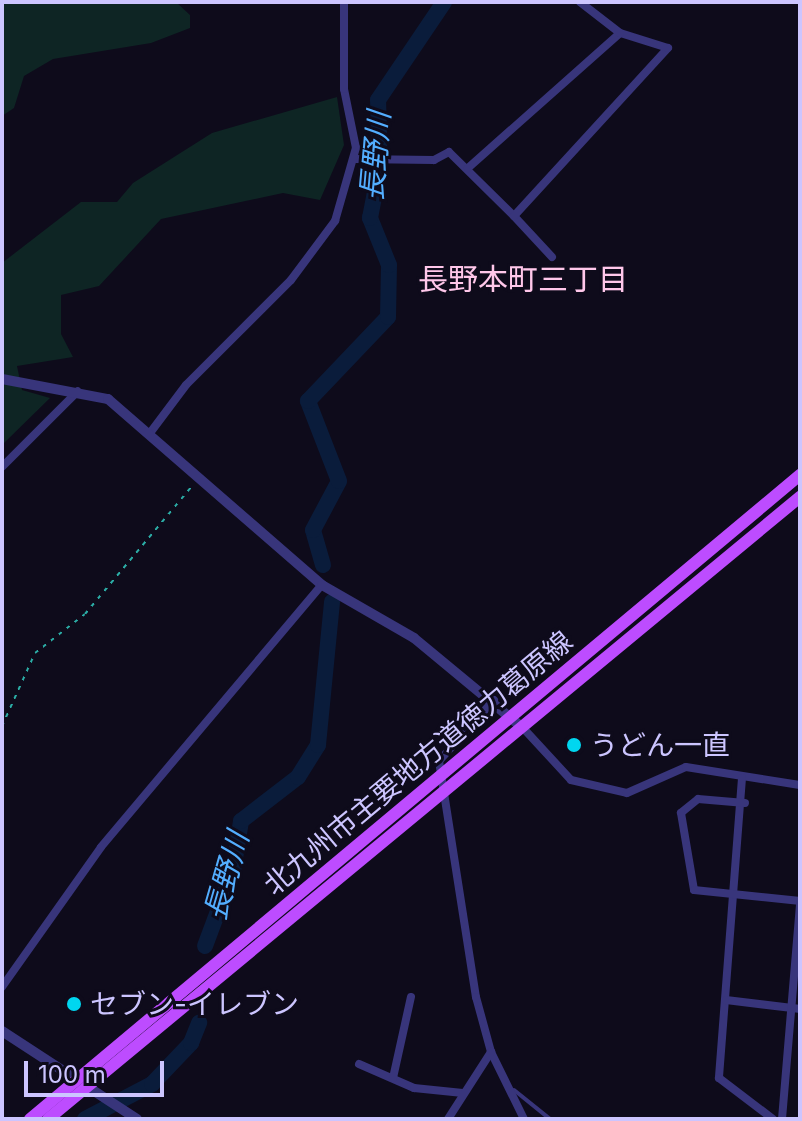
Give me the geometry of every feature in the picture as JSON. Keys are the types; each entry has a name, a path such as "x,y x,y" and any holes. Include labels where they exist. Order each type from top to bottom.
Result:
{"main road":[{"name":"北九州市主要地方道徳力葛原線","path":"48,1119 80,1084 440,775 800,476"},
{"name":"北九州市主要地方道徳力葛原線","path":"30,1119 80,1084 524,729 800,497"}],"street":[{"path":"150,433 186,385 315,252 335,221 355,159 344,89 344,2"},
{"path":"514,216 668,48 620,33 580,2"},
{"path":"468,168 620,33"},
{"path":"355,159 434,160 449,152 552,257"},
{"path":"2,379 80,389 108,399 201,475 322,585 414,638 494,700 571,780 640,791 686,767 800,785"},
{"path":"2,467 80,389"},
{"path":"2,987 101,847 322,585"},
{"path":"494,700 439,761 440,775 491,1052 514,1090 524,1119"},
{"path":"742,778 745,803 738,896 719,1078 773,1119"},
{"path":"745,803 698,799 681,813 694,890 800,903 796,1008 782,1119"},
{"path":"393,1078 411,997"},
{"path":"726,1000 796,1008"},
{"path":"2,1031 137,1119"},
{"path":"448,1119 491,1052"},
{"path":"359,1064 393,1078 463,1093"}],"lane":[{"path":"514,1090 550,1119"}],"path":[{"path":"2,726 35,653 85,614 201,475"}],"green space":[{"path":"2,2 176,2 190,15 190,28 151,43 53,59 24,76 14,108 2,116"},
{"path":"337,97 344,145 320,200 283,193 161,219 99,286 61,295 61,334 73,357 17,366 22,390 50,398 2,445 2,263 81,202 117,202 133,183 212,133"}],"waterway":[{"name":"長野川","path":"323,565 313,530 339,481 308,401 388,317 389,265 370,218 380,166 378,100 444,2"},
{"name":"長野川","path":"205,946 233,871 241,821 298,777 318,745 332,602"},
{"name":"長野川","path":"85,1119 152,1084 191,1043 199,1023"}],"place":[{"name":"うどん一直","path":"574,745"},
{"name":"セブン-イレブン","path":"74,1004"}],"district":[{"name":"長野本町三丁目","path":"523,279"}]}
